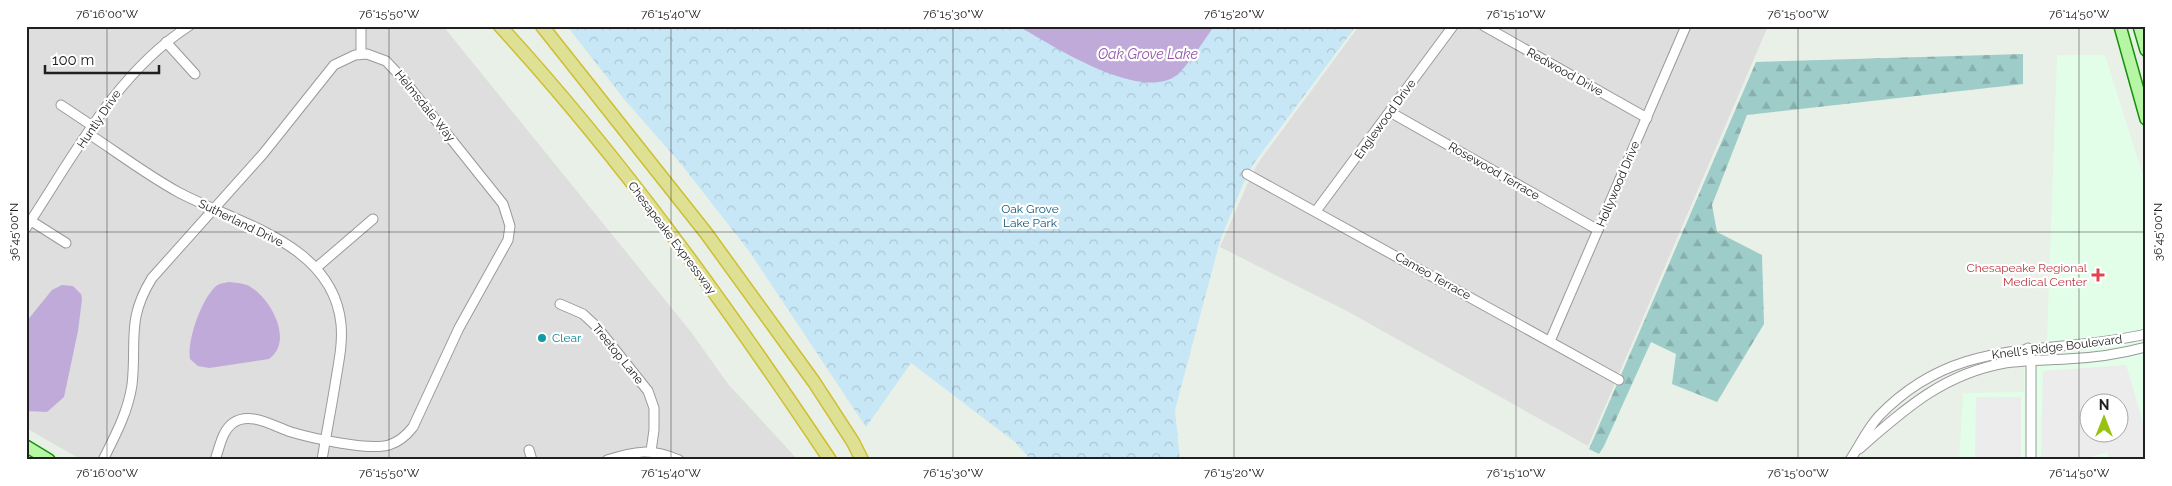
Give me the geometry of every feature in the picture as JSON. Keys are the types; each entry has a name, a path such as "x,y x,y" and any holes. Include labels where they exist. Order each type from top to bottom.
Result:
{"highway":[{"name":"Chesapeake Expressway","path":"500,26 578,118 655,214 747,338 830,460"},
{"path":"542,26 706,233 814,382 853,442 862,460"}],"main road":[{"path":"2120,26 2146,119"},
{"path":"2139,26 2146,50"},
{"path":"26,446 48,460"}],"street":[{"name":"Huntly Drive","path":"28,222 126,81 166,42 189,26"},
{"path":"102,460 129,400 134,361 133,329 141,298 162,265 274,141 334,65 348,57 361,54 361,26"},
{"name":"Englewood Drive","path":"1316,211 1454,26"},
{"name":"Redwood Drive","path":"1484,26 1646,118"},
{"name":"Hollywood Drive","path":"1550,342 1686,26"},
{"path":"166,42 195,74"},
{"name":"Helmsdale Way","path":"216,457 224,434 229,427 245,418 307,436 378,447 396,442 407,435 418,418 462,321 504,249 510,230 509,217 503,204 403,79 386,61 361,54"},
{"name":"Sutherland Drive","path":"61,105 91,130 171,188 280,240 299,252 316,268 330,288 341,324 340,352 322,460"},
{"name":"Rosewood Terrace","path":"1390,112 1598,230"},
{"name":"Cameo Terrace","path":"1247,174 1619,380"},
{"path":"316,268 373,219"},
{"path":"28,222 66,243"},
{"name":"Treetop Lane","path":"560,304 583,314 648,391 654,408 654,430 651,451"},
{"name":"Knell's Ridge Boulevard","path":"1852,456 1868,429 1900,397 1924,380 1972,359 2028,348 2114,340 2146,334"},
{"name":"Knell's Ridge Boulevard","path":"1852,456 1902,411 1933,390 1969,373 1990,366 2099,356 2146,347"},
{"path":"2028,348 2031,361 2031,460"},
{"path":"529,450 532,460"},
{"path":"607,460 632,452 651,451 679,460"}],"shaded area":[{"path":"26,26 443,26 691,332 728,384 798,460 82,460 26,428"},
{"path":"1359,26 1768,26 1588,446 1347,311 1220,247 1258,163"},
{"name":"Chesapeake Regional Medical Center","path":"2057,55 2105,55 2146,185 2146,460 1959,460 1963,393 2024,392 2024,367 2046,365"},
{"path":"2126,365 2146,432 2146,460 2109,460 2107,452 2081,460 2041,460 2043,371"},
{"path":"1976,397 2021,397 2021,460 1975,460"}],"green space":[{"name":"Oak Grove Lake Park","path":"567,26 1356,26 1252,166 1243,184 1220,241 1175,410 1180,460 1031,460 1015,442 911,363 866,427 749,251 681,164 624,99"},
{"path":"2023,54 2023,84 1747,115 1712,205 1717,232 1762,255 1764,324 1717,402 1672,384 1676,354 1651,342 1604,446 1599,454 1589,449 1756,62"}],"water":[{"name":"Oak Grove Lake","path":"1018,26 1214,26 1191,60 1177,75 1161,82 1141,82 1119,77 1096,68"},
{"path":"229,282 250,286 266,302 277,321 280,342 276,351 269,359 209,368 198,366 190,359 191,342 196,321 205,301 215,287"},
{"path":"62,285 73,286 81,294 82,299 78,331 64,397 47,412 26,411 26,322 52,290"}],"place":[{"name":"Chesapeake Regional Medical Center","path":"2098,275"},
{"name":"Clear","path":"542,338"}]}
